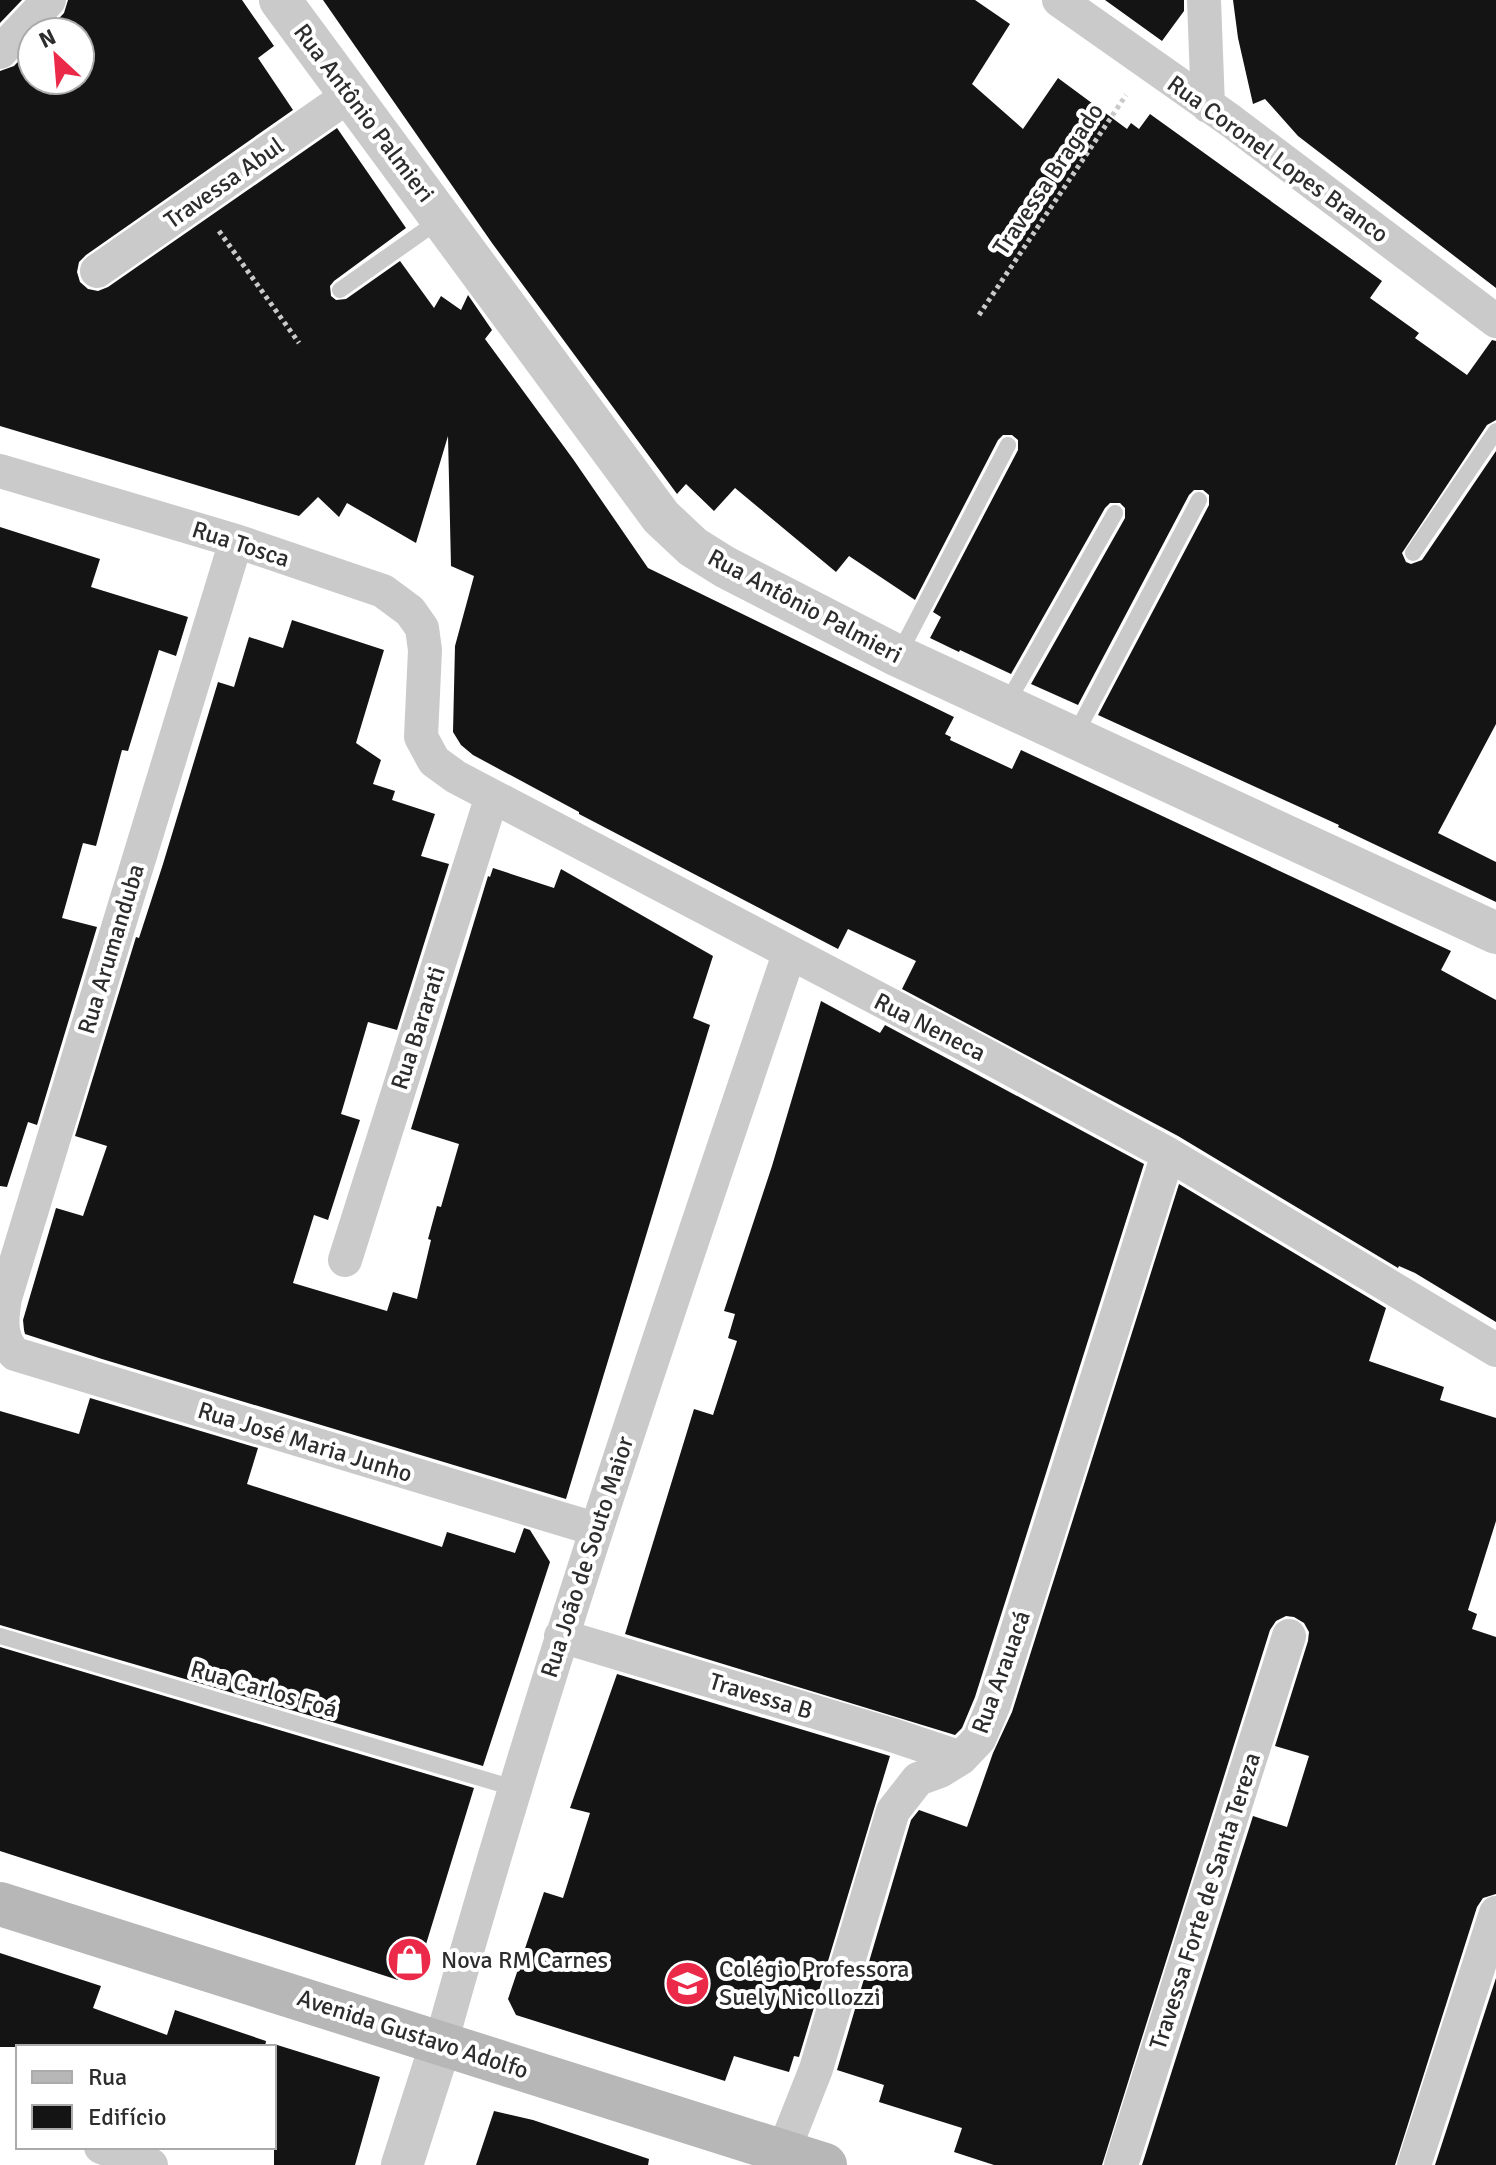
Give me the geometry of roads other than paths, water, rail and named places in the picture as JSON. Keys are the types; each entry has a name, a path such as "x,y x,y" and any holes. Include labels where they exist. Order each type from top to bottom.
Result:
{"main road":[{"name":"Avenida Gustavo Adolfo","path":"0,1904 441,2043 781,2158 825,2165"}],"street":[{"path":"0,52 49,0"},
{"name":"Rua Antônio Palmieri","path":"280,0 661,517 693,547 725,567 898,656 1496,933"},
{"name":"Rua Coronel Lopes Branco","path":"1059,0 1208,106 1496,321"},
{"path":"1204,0 1208,106"},
{"name":"Travessa Abul","path":"97,271 351,94"},
{"name":"Rua Tosca","path":"0,471 236,541 383,591 410,611 422,628 425,650 423,676"},
{"name":"Rua Arumanduba","path":"15,1354 2,1340 0,1326 5,1298 236,541"},
{"name":"Rua Neneca","path":"423,676 421,737 434,761 456,777 1168,1154 1496,1350"},
{"name":"Rua Bararati","path":"345,1260 492,796"},
{"name":"Rua João de Souto Maior","path":"402,2165 595,1529 789,954"},
{"name":"Rua Arauacá","path":"781,2158 816,2069 893,1811 918,1779 940,1771 961,1758 979,1739 994,1704 1168,1154"},
{"name":"Rua José Maria Junho","path":"15,1354 595,1529"},
{"name":"Travessa B","path":"561,1636 961,1758"},
{"name":"Travessa Forte de Santa Tereza","path":"1121,2165 1289,1636"},
{"path":"1414,2165 1496,1913"},
{"path":"107,2149 151,2165"}],"lane":[{"path":"340,290 443,218"},
{"path":"1413,553 1496,431"},
{"path":"898,656 1008,445"},
{"path":"1073,738 1199,500"},
{"path":"1005,706 1115,513"},
{"name":"Rua Carlos Foá","path":"0,1636 514,1788"}],"place":[{"name":"Nova RM Carnes","path":"410,1960"},
{"name":"Colégio Professora Suely Nicollozzi","path":"688,1983"}]}
